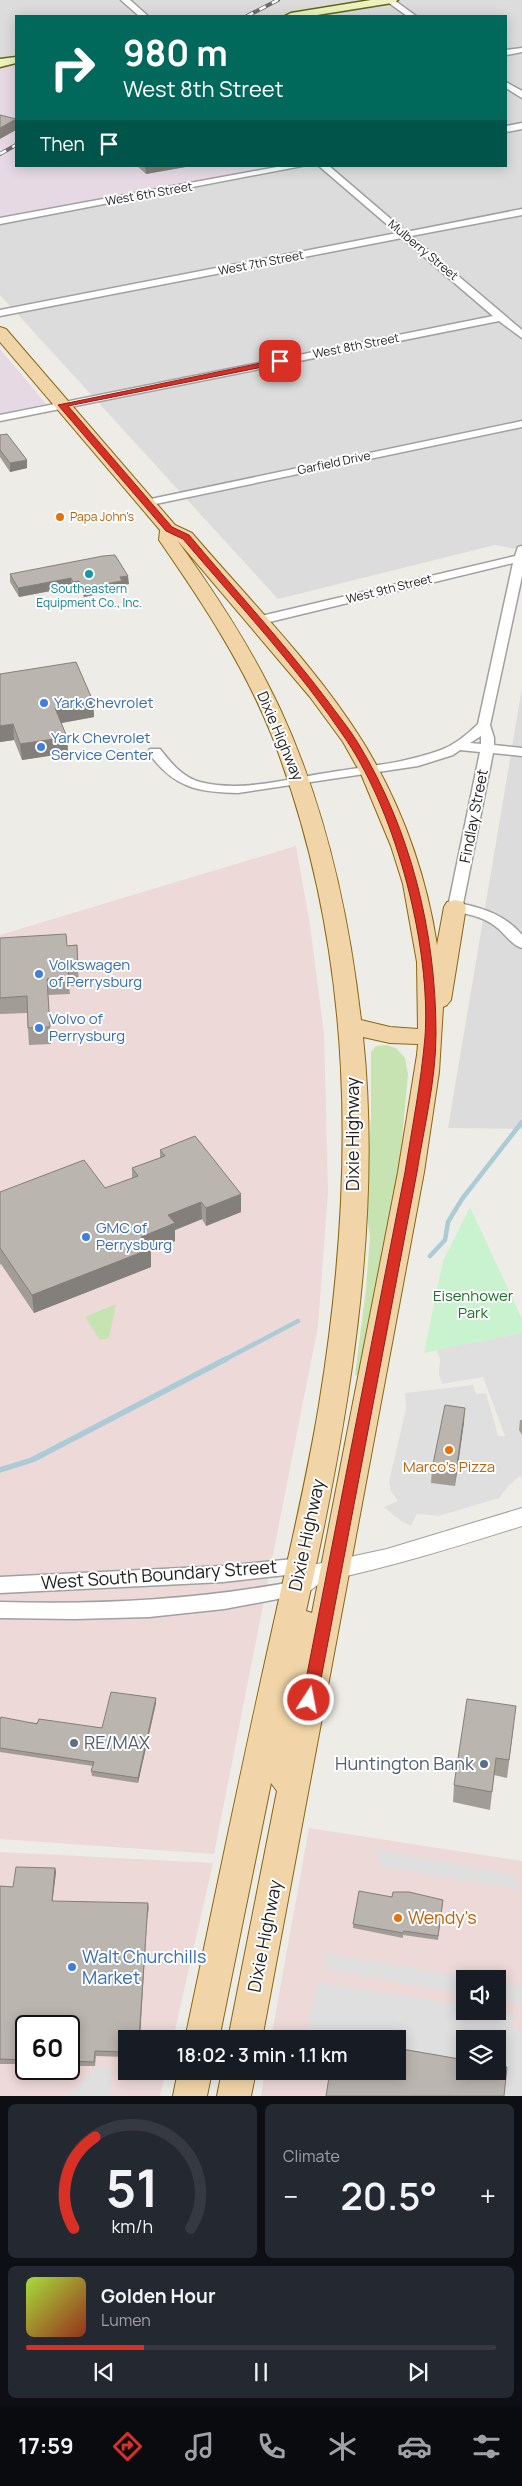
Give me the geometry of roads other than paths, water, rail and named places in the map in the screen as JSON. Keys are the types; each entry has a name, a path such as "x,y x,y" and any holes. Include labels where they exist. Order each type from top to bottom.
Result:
{"main road":[{"path":"297,15 390,0"},
{"path":"0,63 15,60"},
{"name":"Dixie Highway","path":"3,338 169,529 186,537 331,711 353,742 391,821 415,891 428,971 430,1036 411,1172 312,1574 204,2030"},
{"name":"Dixie Highway","path":"169,529 168,540 216,610 260,688 300,782 330,887 342,947 350,1024 355,1136 351,1277 347,1315 349,1387 319,1548 322,1561 312,1574 287,1814 247,2030"},
{"path":"350,1024 376,1033 396,1037 430,1036 438,1008 455,907"},
{"path":"190,2096 193,2080"},
{"path":"234,2096 237,2080"}],"street":[{"path":"125,0 143,15"},
{"path":"390,0 411,15"},
{"path":"507,53 522,50"},
{"path":"507,85 522,95"},
{"path":"507,129 522,126"},
{"name":"West 6th Street","path":"0,221 293,167"},
{"name":"Mulberry Street","path":"324,167 522,335"},
{"name":"West 7th Street","path":"0,313 522,212"},
{"name":"West 8th Street","path":"0,418 502,317"},
{"name":"Garfield Drive","path":"146,502 522,424"},
{"name":"West 9th Street","path":"257,621 521,553"},
{"name":"Findlay Street","path":"455,907 487,749 488,738 484,724 521,553"},
{"path":"155,752 173,774 185,781 203,786 247,789 418,762 448,752 484,724"},
{"path":"457,746 522,752"},
{"path":"455,907 492,916 516,928 522,944"},
{"name":"West South Boundary Street","path":"0,1610 117,1611 252,1599 312,1574 387,1558 522,1516"},
{"name":"West South Boundary Street","path":"0,1585 223,1574 312,1574"}],"waterway":[{"path":"430,1256 445,1240 448,1222 462,1199 522,1122"},
{"path":"224,1360 298,1321"},
{"path":"0,1470 32,1460 226,1359"}],"railway":[{"path":"249,15 278,0"},
{"path":"0,154 15,146"}],"place":[{"name":"Papa John's","path":"60,517"},
{"name":"Southeastern Equipment Co., Inc.","path":"89,574"},
{"name":"Yark Chevrolet","path":"44,703"},
{"name":"Yark Chevrolet Service Center","path":"41,747"},
{"name":"Volkswagen of Perrysburg","path":"39,974"},
{"name":"Volvo of Perrysburg","path":"39,1028"},
{"name":"GMC of Perrysburg","path":"86,1237"},
{"name":"Marco's Pizza","path":"449,1450"},
{"name":"RE/MAX","path":"74,1743"},
{"name":"Huntington Bank","path":"484,1764"},
{"name":"Wendy's","path":"398,1918"},
{"name":"Walt Churchills Market","path":"72,1967"}],"park label":[{"name":"Eisenhower Park","path":"473,1304"}]}
